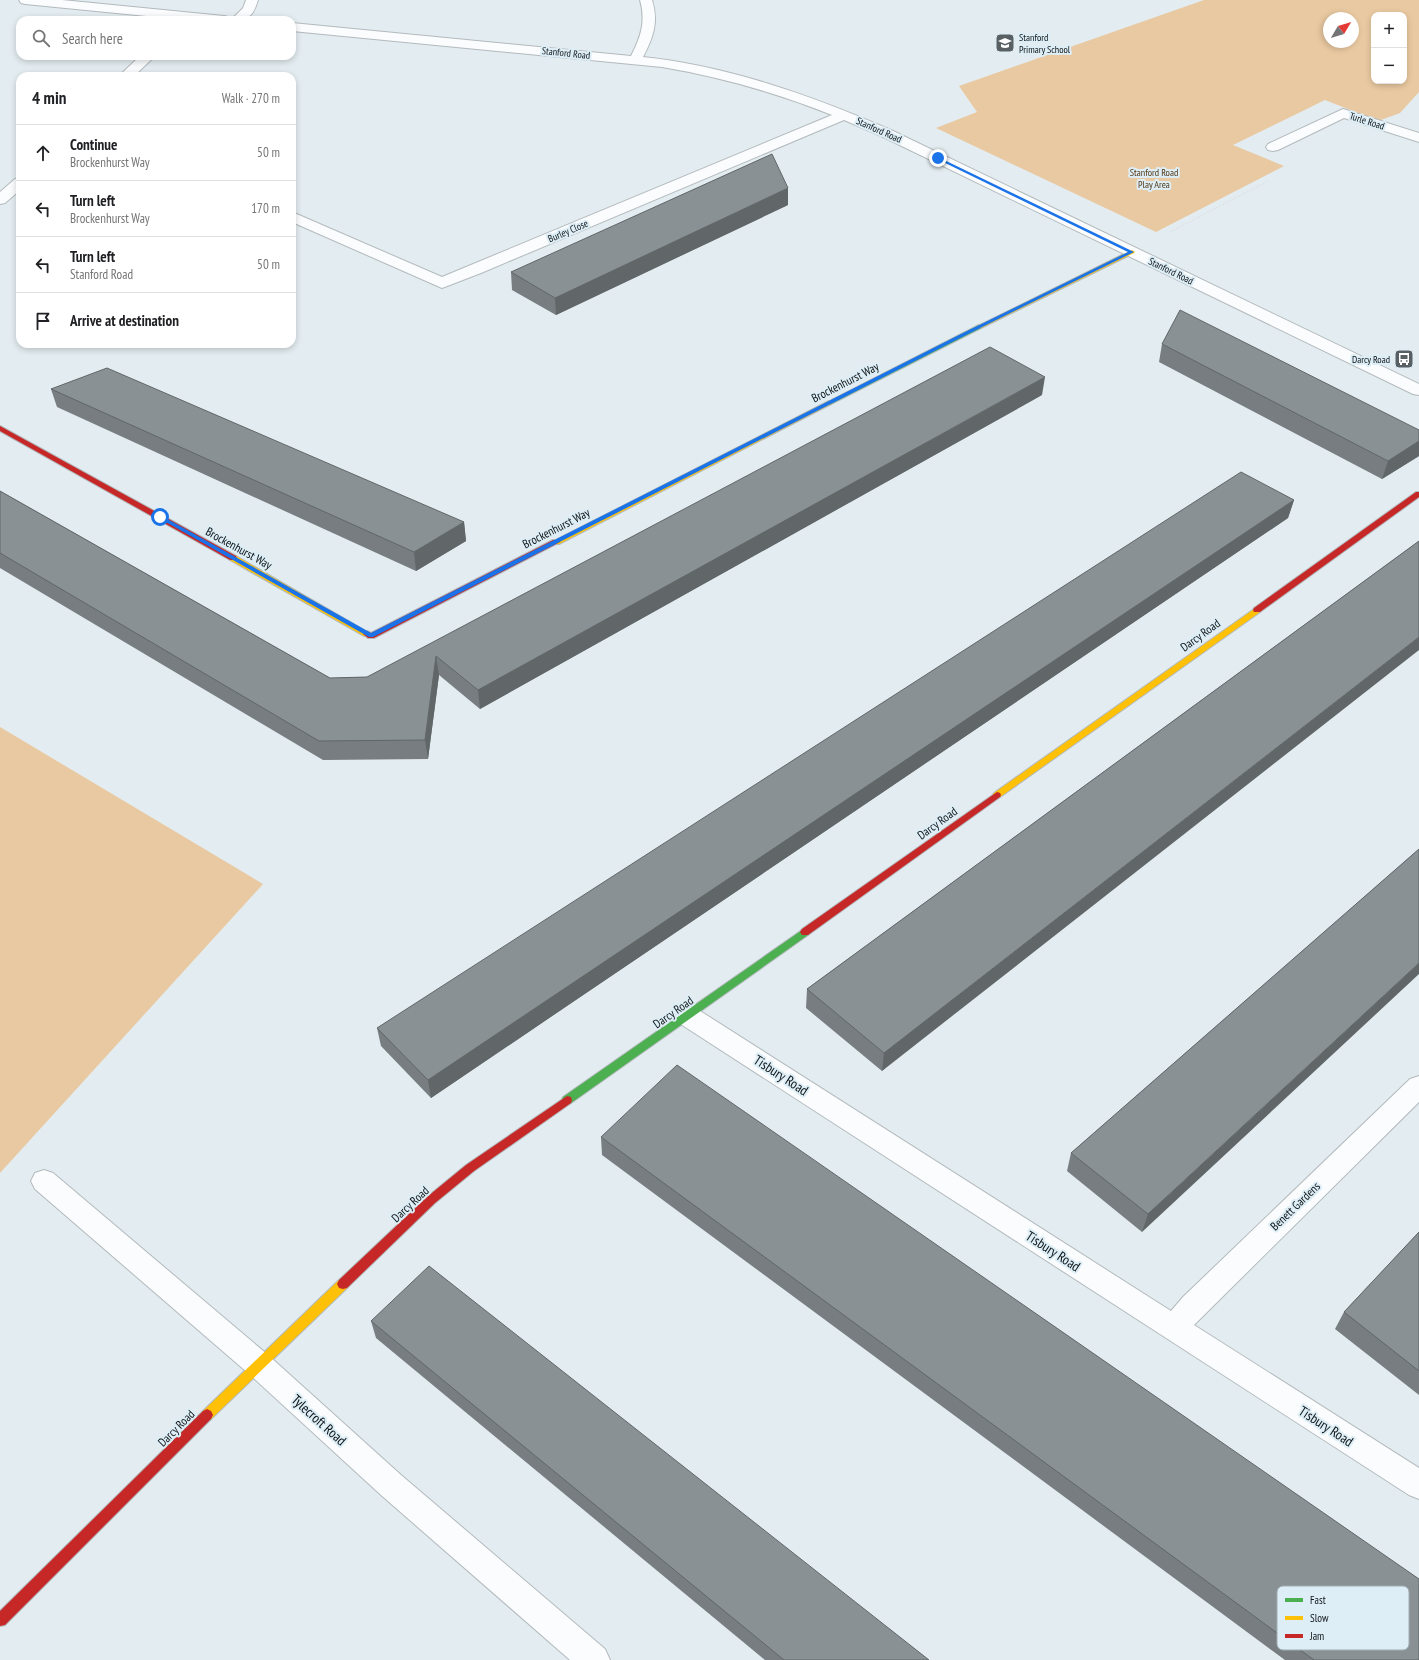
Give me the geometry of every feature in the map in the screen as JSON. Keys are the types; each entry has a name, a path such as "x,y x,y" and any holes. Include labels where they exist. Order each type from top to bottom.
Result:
{"street":[{"path":"25,0 170,16"},
{"path":"242,16 249,10 252,0"},
{"path":"635,60 645,42 650,19 646,0"},
{"name":"Stanford Road","path":"296,27 635,60 693,68 726,75 790,94 846,115 893,136 1419,390"},
{"path":"130,72 144,60"},
{"name":"Turle Road","path":"1273,147 1343,113 1419,138"},
{"name":"Burley Close","path":"296,218 442,283 846,115"},
{"path":"0,200 16,186"},
{"name":"Brockenhurst Way","path":"0,428 371,636 963,335 1132,252"},
{"name":"Darcy Road","path":"0,1620 258,1364 431,1200 470,1168 688,1016 1419,494"},
{"name":"Tisbury Road","path":"688,1016 1419,1485"},
{"name":"Benett Gardens","path":"1174,1328 1193,1306 1419,1086"},
{"name":"Tylecroft Road","path":"44,1181 258,1364 397,1490 594,1660"}],"path":[{"path":"1132,252 1273,179"}],"green space":[{"name":"Stanford Road Play Area","path":"1204,0 1419,0 1419,92 1400,113 1378,121 1325,100 1233,145 1284,166 1156,232 936,128 977,112 959,86"},
{"path":"0,727 263,884 0,1173"}],"building":[{"path":"772,154 788,188 555,298 511,272"},
{"path":"1180,310 1419,430 1419,441 1388,461 1162,344"},
{"path":"990,347 1045,377 478,690 436,656 425,740 319,741 0,553 0,491 330,678 367,677"},
{"path":"107,368 464,522 414,552 51,389"},
{"path":"1241,472 1294,500 428,1080 377,1028"},
{"path":"1419,541 1419,637 884,1053 807,989"},
{"path":"1419,849 1419,963 1148,1214 1071,1153"},
{"path":"677,1065 1419,1579 1419,1660 1314,1660 1300,1650 1409,1650 1409,1586 1277,1586 1277,1633 601,1137"},
{"path":"1419,1232 1419,1371 1344,1312"},
{"path":"429,1266 929,1660 784,1660 371,1321"}],"traffic: fast":[{"path":"829,403 979,327"},
{"path":"567,1100 805,932"}],"traffic: slow":[{"path":"979,327 1132,252"},
{"path":"556,542 829,403"},
{"path":"233,558 367,634"},
{"path":"997,795 1257,610"},
{"path":"207,1415 343,1284"}],"traffic: jam":[{"path":"0,428 233,558"},
{"path":"1257,610 1419,494"},
{"path":"367,634 371,636 556,542"},
{"path":"805,932 997,795"},
{"path":"343,1284 431,1200 470,1168 567,1100"},
{"path":"0,1620 207,1415"}],"place":[{"name":"Stanford Primary School","path":"1005,43"},
{"name":"Darcy Road","path":"1404,359"}],"route":[{"path":"160,517 371,636 963,335 1132,252 938,158"}]}
